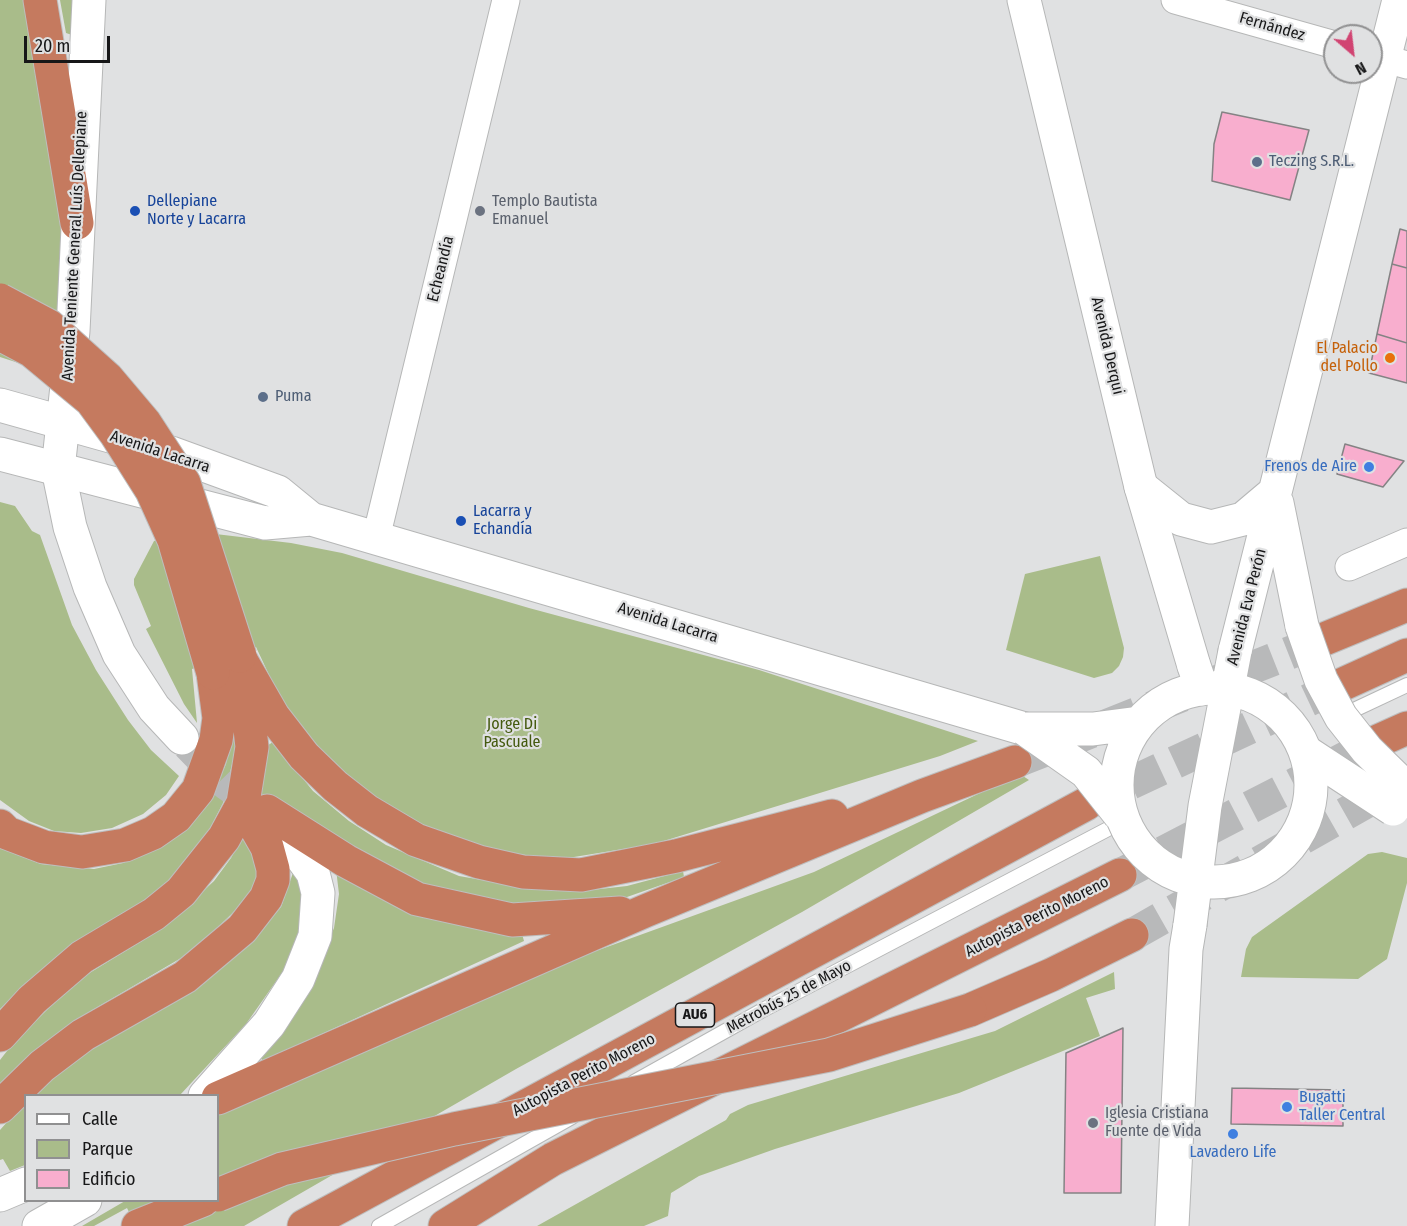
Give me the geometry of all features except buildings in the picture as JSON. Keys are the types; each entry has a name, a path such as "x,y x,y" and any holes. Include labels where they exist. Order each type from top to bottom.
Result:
{"highway":[{"path":"40,0 77,223"},
{"path":"0,300 49,326 107,378 145,423 184,483 252,747 243,802 224,838 181,892 154,914 82,957 32,1000 0,1035"},
{"path":"0,334 32,351 91,400 116,434 152,491 232,664 304,756 367,811 416,840 478,862 523,872 581,875 625,867 922,796"},
{"path":"1312,633 1407,604"},
{"path":"1349,697 1407,655"},
{"path":"0,826 7,833 44,847 82,852 125,845 153,833 176,817 198,790 216,740 232,664"},
{"path":"219,1098 645,911 922,796 1015,762"},
{"name":"Autopista Perito Moreno","path":"304,1226 1086,804"},
{"path":"264,817 417,899 512,920 645,911"},
{"path":"0,1107 42,1066 83,1035 185,977 242,929 266,898 273,880 264,817"},
{"name":"Autopista Perito Moreno","path":"445,1226 554,1159 1120,875"},
{"path":"219,1195 282,1169 454,1129 829,1055 970,1010 1051,975 1132,935"},
{"path":"138,1226 197,1202"}],"main road":[{"name":"Avenida Teniente General Luís Dellepiane","path":"89,0 73,331 58,469 70,527 90,586 118,654 154,708 182,738"},
{"name":"Avenida Derqui","path":"1024,0 1141,487 1208,681"},
{"name":"Avenida Eva Perón","path":"1172,1226 1186,949 1205,806 1208,681 1235,651 1388,60 1399,0"},
{"name":"Avenida Lacarra","path":"0,405 171,453 278,492 311,519"},
{"name":"Avenida Lacarra","path":"0,454 265,523 311,519 1025,729 1092,729 1139,723"},
{"path":"1141,487 1181,519 1211,527 1243,519 1275,492 1312,633 1321,680 1341,717 1367,750 1402,803"},
{"path":"1208,681 1246,693 1275,709 1298,734 1311,772 1310,803 1305,820 1291,844 1269,865 1245,877 1217,882 1195,880 1169,871 1153,861 1132,837 1115,823 1119,766 1126,745 1139,723 1162,703 1208,681"},
{"name":"Avenida Lacarra","path":"1025,729 1086,772 1115,823"},
{"path":"1306,752 1402,803"},
{"path":"206,1094 269,1024 298,979 315,936 318,893 313,873 264,817"},
{"path":"0,1195 24,1185"},
{"path":"39,1226 81,1202"}],"street":[{"name":"Echeandía","path":"376,538 506,0"},
{"name":"Fernández","path":"1175,0 1323,42"},
{"path":"1349,567 1407,542"}],"lane":[{"path":"1349,697 1407,685"},
{"name":"Metrobús 25 de Mayo","path":"379,1226 761,1011 1115,823"}],"green space":[{"path":"0,0 29,0 65,231 58,356 37,369 0,357"},
{"path":"60,0 75,0 72,35 66,33"},
{"path":"0,502 15,506 32,531 40,535 72,625 96,670 128,720 151,750 179,776 166,795 143,814 112,828 81,833 54,831 29,821 0,800"},
{"name":"Jorge Di Pascuale","path":"182,530 291,543 342,553 529,608 759,670 978,741 940,756 654,844 574,857 539,857 492,850 400,816 345,775 295,721 278,694 256,647 192,669 197,723 184,704 146,629 151,626 134,585 134,579 154,541"},
{"path":"1100,556 1124,648 1119,666 1112,673 1094,678 1006,650 1025,574"},
{"path":"233,723 236,747 223,803 202,844 183,870 150,899 28,982 0,1009 0,848 41,864 94,869 123,863 149,852 216,786 226,764"},
{"path":"273,742 313,791 349,821 386,845 459,876 540,890 591,890 627,886 683,871 684,877 627,897 558,909 443,895 374,863 261,867 256,884 244,902 193,951 84,1015 55,1035 0,1085 0,1060 14,1042 54,1003 83,977 166,926 214,881 231,858 244,833 265,747"},
{"path":"1020,774 1029,780 802,912 516,1069 244,1226 136,1226 127,1208 94,1226 82,1226 123,1202 219,1202 219,1111 513,981 814,872"},
{"path":"1382,852 1407,858 1407,883 1387,959 1358,979 1241,977 1246,949 1252,937 1368,854"},
{"path":"336,869 522,934 524,941 263,1061 260,1057 323,955 334,928 339,894"},
{"path":"294,870 302,889 302,935 291,960 246,1024 181,1094 34,1094 70,1062 260,931 281,907"},
{"path":"1114,972 1115,989 1086,998 1100,1036 959,1093 775,1149 699,1176 671,1193 668,1216 644,1226 537,1226 726,1120 730,1114 748,1105 995,1031"},
{"path":"24,1103 24,1165 10,1171 3,1159 0,1160 0,1130"}],"tunnel":[{"path":"1015,762 1322,640"},
{"path":"1086,804 1341,685"},
{"path":"1120,875 1378,741"},
{"path":"188,744 227,784 265,810"},
{"path":"1132,935 1396,785"}],"place":[{"name":"Teczing S.R.L.","path":"1257,162"},
{"name":"Dellepiane Norte y Lacarra","path":"135,211"},
{"name":"Templo Bautista Emanuel","path":"480,211"},
{"name":"El Palacio del Pollo","path":"1390,358"},
{"name":"Puma","path":"263,397"},
{"name":"Frenos de Aire","path":"1369,467"},
{"name":"Lacarra y Echandía","path":"461,521"},
{"name":"Bugatti Taller Central","path":"1287,1107"},
{"name":"Iglesia Cristiana Fuente de Vida","path":"1093,1123"},
{"name":"Lavadero Life","path":"1233,1134"}]}
